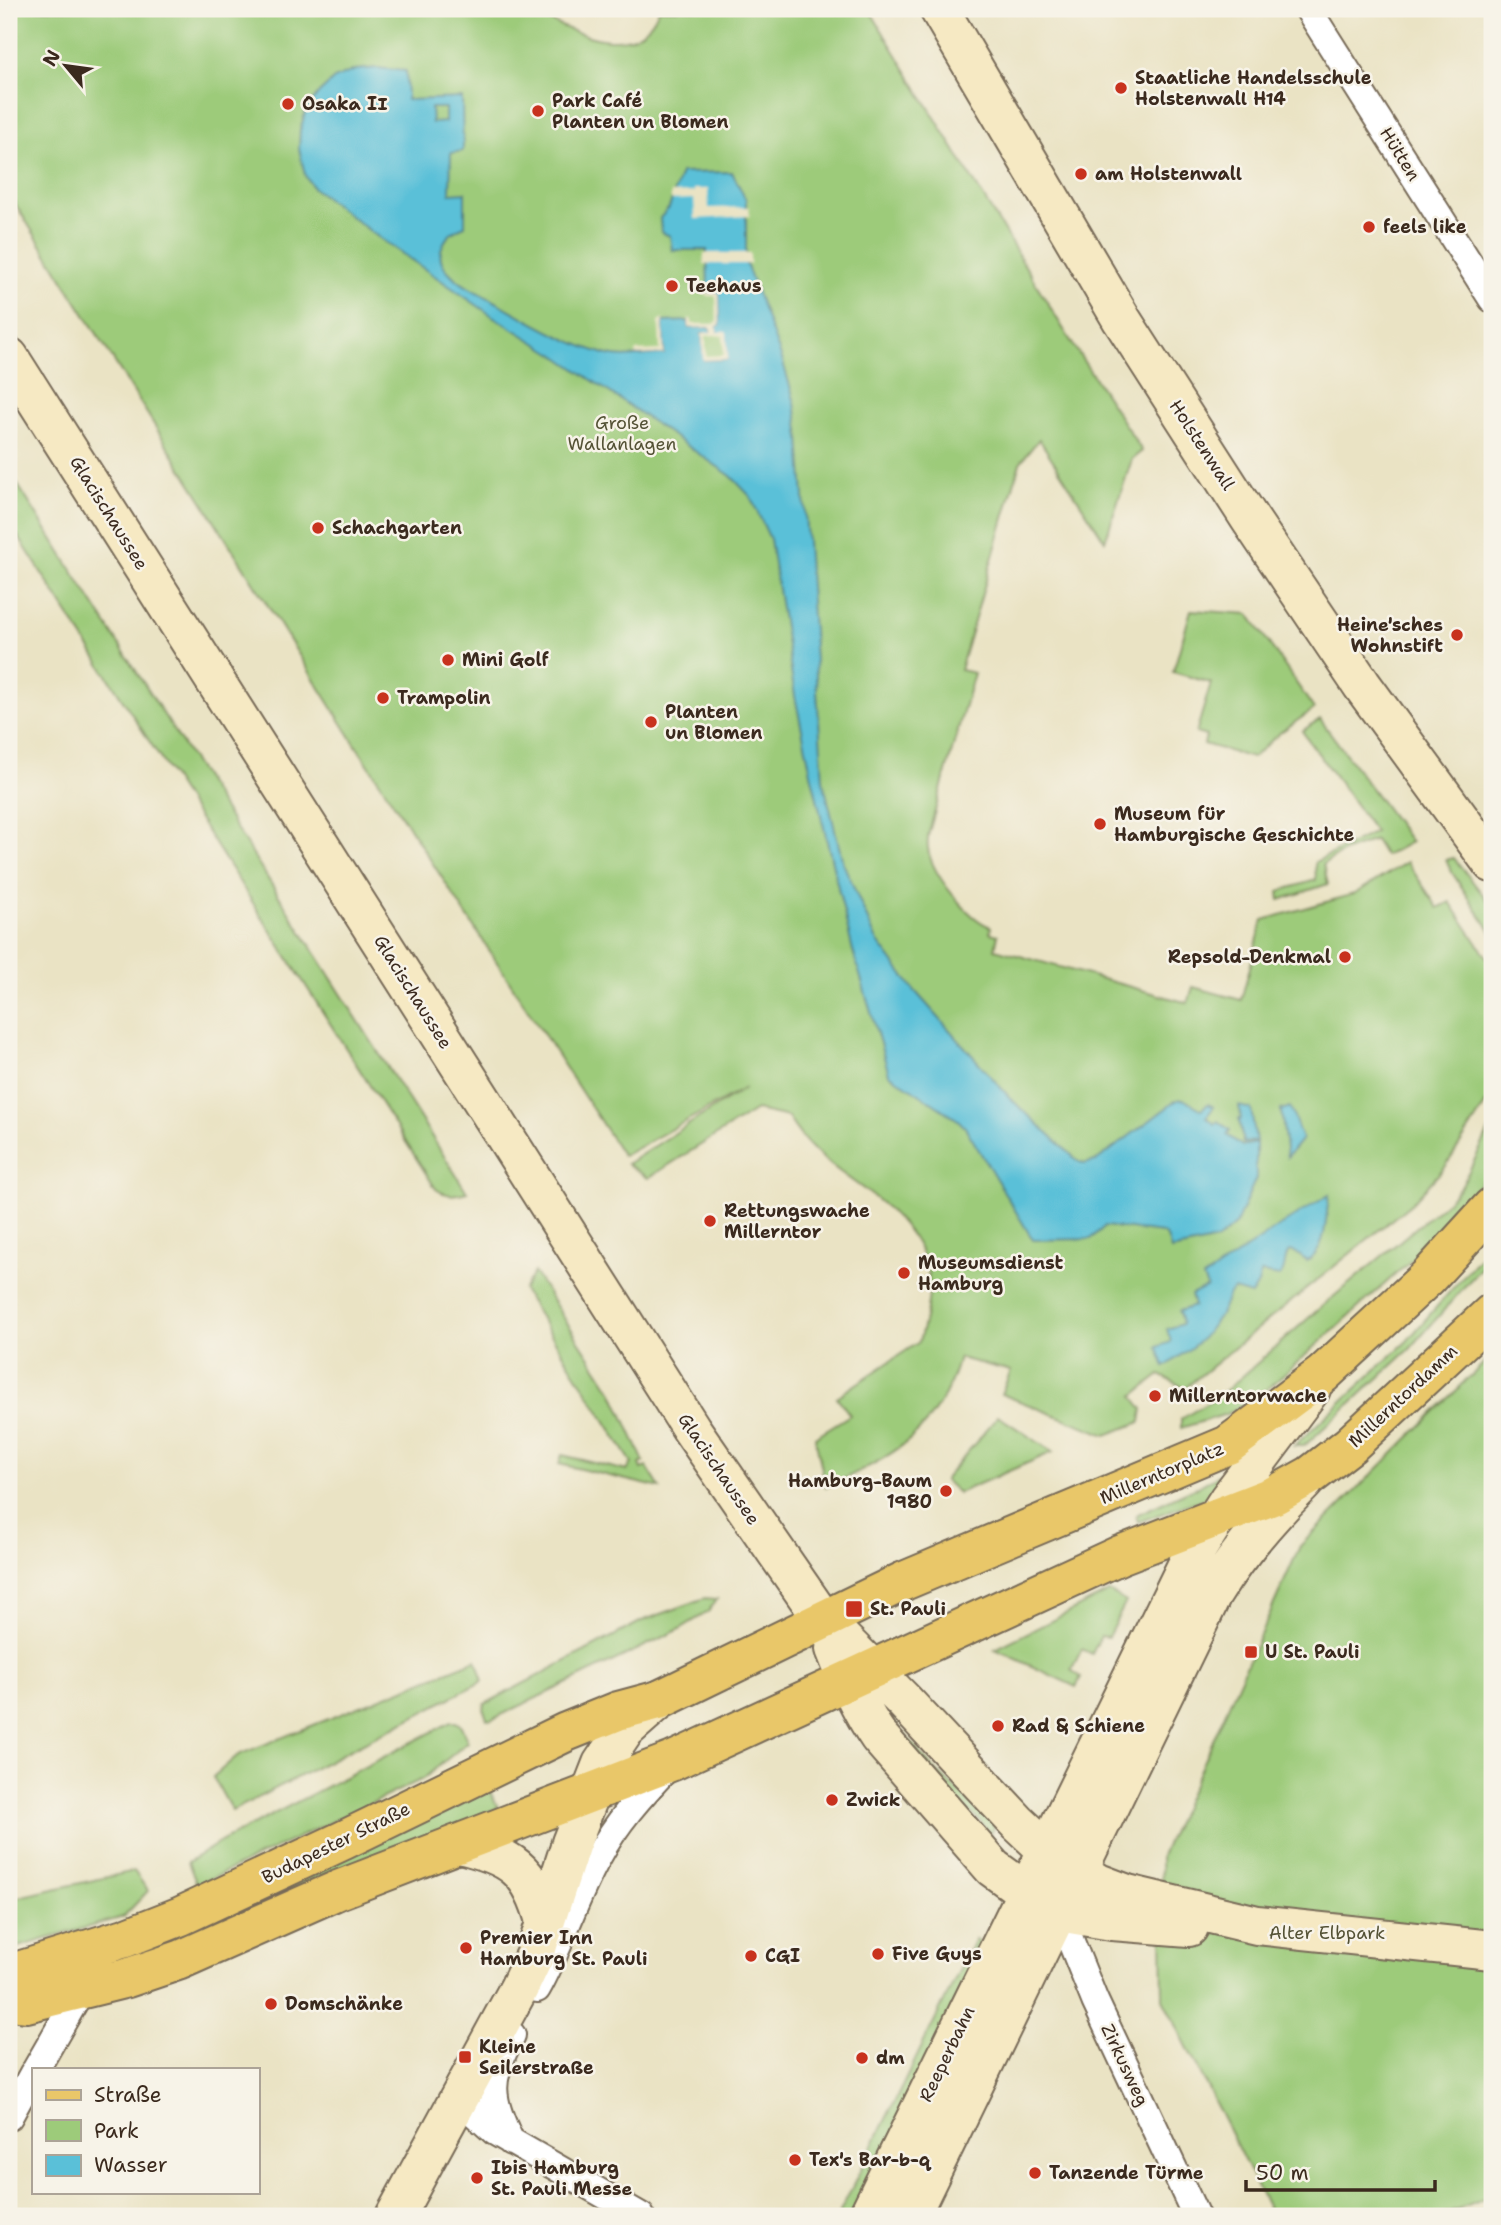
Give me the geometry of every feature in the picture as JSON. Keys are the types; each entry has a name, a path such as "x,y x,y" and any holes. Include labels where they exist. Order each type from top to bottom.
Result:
{"main road":[{"name":"Holstenwall","path":"939,9 1122,320 1216,467 1362,685 1492,863"},
{"name":"Glacischaussee","path":"9,357 692,1430 824,1621"},
{"path":"1323,1374 1428,1277 1492,1208"},
{"name":"Millerntordamm","path":"1311,1475 1394,1406 1492,1312"},
{"name":"Millerntorplatz","path":"824,1621 904,1581 1218,1450 1248,1432 1323,1374"},
{"name":"Millerntorplatz","path":"1026,1892 1188,1563 1217,1517 1323,1374"},
{"path":"9,2001 26,2003 127,1978 180,1960 338,1890 589,1796 673,1761 1120,1555 1275,1494 1311,1475"},
{"path":"911,2216 1212,1595 1232,1561 1311,1475"},
{"path":"824,1621 860,1675 1046,1850 1098,1883 1126,1894 1257,1924 1492,1950"},
{"name":"Budapester Straße","path":"9,1974 125,1938 181,1916 566,1732 618,1711 659,1700 824,1621"},
{"path":"860,1675 879,1737 993,1868 1026,1892 1059,1912 1112,1922 1152,1926 1257,1924"},
{"name":"Budapester Straße","path":"395,2216 535,1954 589,1796 612,1747 625,1730 659,1700"},
{"path":"460,1844 512,1862 532,1888 540,1903 545,1922"},
{"name":"Reeperbahn","path":"868,2216 1026,1892"}],"street":[{"name":"Hütten","path":"1308,9 1492,299"},
{"path":"511,2142 495,2108 494,2087 502,2054 555,1957 581,1890 605,1844 640,1796 673,1761"},
{"name":"Zirkusweg","path":"1059,1912 1095,2001 1196,2216"},
{"path":"36,2068 82,1989"},
{"path":"9,2117 32,2075"},
{"path":"465,2089 475,2114 495,2132 641,2216"}],"green space":[{"name":"Planten un Blomen","path":"9,9 525,9 578,33 616,40 633,37 648,27 659,9 869,9 1075,348 1142,451 1132,459 1105,541 1039,439 1020,463 960,670 974,673 929,832 928,848 936,870 962,905 991,927 990,933 998,935 995,949 1188,1003 1193,987 1241,1000 1263,920 1354,894 1407,862 1438,908 1450,902 1492,965 1492,1094 1446,1166 1412,1203 1185,1388 1160,1375 1133,1396 1143,1409 1141,1422 1106,1435 1001,1394 1011,1371 959,1358 939,1406 910,1439 872,1465 826,1487 815,1437 850,1415 837,1397 919,1342 929,1283 927,1268 914,1239 894,1215 819,1155 788,1117 756,1110 648,1178 627,1164 745,1088 623,1156 355,744 9,194"},
{"path":"9,471 467,1192 451,1195 436,1189 9,522"},
{"path":"1191,610 1249,614 1314,709 1281,732 1252,758 1204,744 1206,736 1196,733 1211,683 1173,672"},
{"path":"1320,719 1411,842 1385,856 1375,840 1346,851 1323,864 1328,884 1280,900 1279,891 1316,880 1315,862 1375,832 1302,731"},
{"path":"1454,858 1492,906 1492,933 1446,860"},
{"path":"1492,1125 1492,1168 1445,1230 1270,1387 1227,1414 1181,1428 1181,1419 1221,1395 1449,1200 1462,1185"},
{"path":"1492,1243 1492,1255 1410,1349 1304,1446 1294,1446 1407,1341"},
{"path":"534,1272 613,1393 644,1462 640,1464 642,1469 647,1467 660,1488 559,1464 562,1455 627,1471 632,1463 523,1290"},
{"name":"Alter Elbpark","path":"1492,1355 1492,2196 1443,2216 1272,2216 1163,1999 1161,1856 1300,1546"},
{"path":"998,1416 1053,1452 958,1493 944,1480"},
{"path":"1224,1472 1228,1476 1209,1497 1138,1522 1136,1515"},
{"path":"1109,1592 1126,1602 1108,1637 1101,1636 1092,1654 1082,1649 1071,1670 1081,1677 1076,1687 995,1649"},
{"path":"705,1598 717,1599 708,1612 678,1630 491,1720 487,1719 485,1704 642,1621"},
{"path":"476,1660 483,1681 232,1811 213,1777 238,1755"},
{"path":"892,1720 932,1767 996,1824 990,1834 978,1819 939,1788 884,1725"},
{"path":"451,1722 461,1726 468,1742 423,1779 197,1885 188,1862 222,1841"},
{"path":"487,1783 498,1808 154,1957 23,1989"},
{"path":"134,1871 148,1891 123,1917 15,1948 13,1939 9,1940 9,1899"},
{"path":"975,1939 985,1946 855,2216 838,2216"}],"water":[{"path":"377,68 406,71 407,100 462,98 463,151 451,153 450,193 465,192 465,226 452,233 443,244 441,258 448,271 471,289 537,325 577,344 612,356 664,354 663,322 689,321 689,328 711,327 711,333 702,333 704,360 727,359 726,333 717,333 717,325 720,325 719,293 708,293 707,250 672,250 670,236 661,232 660,218 669,208 681,173 732,172 746,200 746,264 782,359 795,403 800,437 823,780 843,863 876,939 915,991 1011,1099 1078,1161 1084,1164 1096,1161 1177,1100 1183,1099 1201,1109 1208,1104 1214,1107 1206,1117 1215,1124 1218,1121 1230,1130 1227,1135 1242,1146 1256,1143 1256,1178 1236,1224 1217,1240 1171,1250 1167,1237 1162,1233 1105,1226 1091,1239 1033,1240 965,1127 889,1074 853,951 811,773 795,696 770,539 750,496 731,476 557,356 494,317 378,237 313,188 305,175 299,149 300,130 306,110 334,79 355,70","holes":["431,108 445,108 445,122 432,123"]},
{"path":"1239,1106 1251,1109 1256,1141 1243,1143"},
{"path":"1290,1107 1302,1139 1287,1157 1281,1110"},
{"path":"1329,1195 1322,1241 1314,1256 1307,1261 1289,1251 1280,1276 1261,1273 1251,1295 1234,1290 1229,1294 1220,1315 1200,1341 1165,1367 1157,1347 1171,1342 1167,1329 1182,1324 1179,1311 1194,1306 1191,1295 1207,1287 1203,1278"}],"pier":[{"path":"694,189 708,189 709,208 749,207 750,216 695,219 694,199 671,200 671,193 694,192"},
{"path":"704,253 750,253 750,264 704,264"},
{"path":"719,292 720,325 717,326 717,332 727,332 728,359 703,360 702,333 711,332 711,327 689,328 689,318 692,324 717,322 716,296 707,296 704,293","holes":["706,336 723,336 724,355 706,356"]},
{"path":"663,318 664,354 636,355 636,351 660,350 659,322"}],"place":[{"name":"Staatliche Handelsschule Holstenwall H14","path":"1121,88"},
{"name":"Osaka II","path":"288,104"},
{"name":"Park Café Planten un Blomen","path":"538,111"},
{"name":"am Holstenwall","path":"1081,174"},
{"name":"feels like","path":"1369,227"},
{"name":"Teehaus","path":"672,286"},
{"name":"Schachgarten","path":"318,528"},
{"name":"Heine'sches Wohnstift","path":"1457,635"},
{"name":"Mini Golf","path":"448,660"},
{"name":"Trampolin","path":"383,698"},
{"name":"Planten un Blomen","path":"651,722"},
{"name":"Museum für Hamburgische Geschichte","path":"1100,824"},
{"name":"Repsold-Denkmal","path":"1345,957"},
{"name":"Rettungswache Millerntor","path":"710,1221"},
{"name":"Museumsdienst Hamburg","path":"904,1273"},
{"name":"Millerntorwache","path":"1155,1396"},
{"name":"Hamburg-Baum 1980","path":"946,1491"},
{"name":"St. Pauli","path":"854,1609"},
{"name":"U St. Pauli","path":"1251,1652"},
{"name":"Rad & Schiene","path":"998,1726"},
{"name":"Zwick","path":"832,1800"},
{"name":"Premier Inn Hamburg St. Pauli","path":"466,1948"},
{"name":"Five Guys","path":"878,1954"},
{"name":"CGI","path":"751,1956"},
{"name":"Domschänke","path":"271,2004"},
{"name":"Kleine Seilerstraße","path":"465,2057"},
{"name":"dm","path":"862,2058"},
{"name":"Tex's Bar-b-q","path":"795,2160"},
{"name":"Tanzende Türme","path":"1035,2173"},
{"name":"Ibis Hamburg St. Pauli Messe","path":"477,2178"}],"park label":[{"name":"Große Wallanlagen","path":"622,433"}]}
